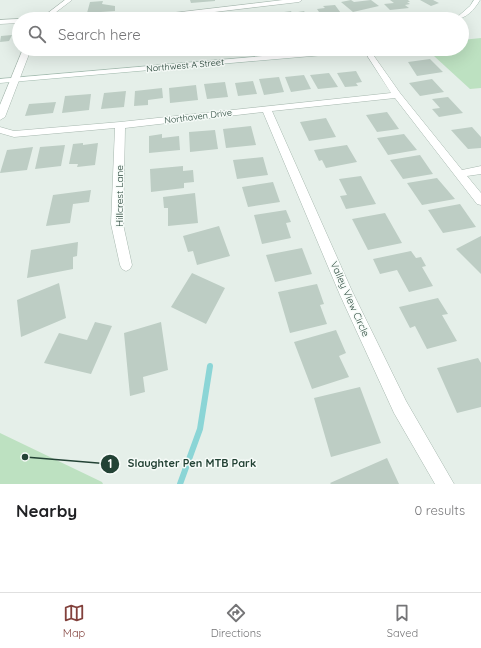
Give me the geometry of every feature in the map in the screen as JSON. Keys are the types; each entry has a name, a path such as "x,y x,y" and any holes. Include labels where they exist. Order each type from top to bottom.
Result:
{"street":[{"path":"53,12 69,0"},
{"path":"198,12 299,0"},
{"path":"466,12 472,7 476,0"},
{"path":"0,22 12,22"},
{"path":"0,117 24,56"},
{"name":"Northwest A Street","path":"0,81 288,56"},
{"path":"372,56 397,95 481,201"},
{"name":"Northaven Drive","path":"0,130 14,134 120,125 397,95"},
{"name":"Valley View Circle","path":"266,108 347,295 400,407 445,484"},
{"name":"Hillcrest Lane","path":"120,125 117,224 126,265"},
{"path":"459,174 481,170"}],"green space":[{"path":"481,38 481,88 470,89 434,56 469,56 469,39"},
{"path":"0,433 102,482 103,484 0,484"}],"building":[{"path":"190,0 215,0 215,1 191,3"},
{"path":"351,0 354,2 371,0 379,6 353,12 341,2"},
{"path":"390,0 408,0 410,2 407,2 410,4 405,5 409,8 390,10 384,4 394,3"},
{"path":"420,0 433,0 439,3 431,6"},
{"path":"103,1 102,4 115,6 115,11 87,12 90,2"},
{"path":"335,5 340,12 319,12 317,9 325,8 323,6"},
{"path":"12,35 9,41 0,42 1,36"},
{"path":"430,59 443,72 417,76 408,62"},
{"path":"356,71 362,82 356,83 358,86 345,87 337,73"},
{"path":"329,73 338,87 318,89 310,75"},
{"path":"304,75 311,89 291,92 285,77"},
{"path":"279,77 284,92 264,95 259,79"},
{"path":"432,79 444,92 420,96 409,83"},
{"path":"253,81 257,94 238,96 235,83"},
{"path":"225,82 228,97 207,99 204,84"},
{"path":"196,85 198,100 170,103 169,88"},
{"path":"162,88 163,98 148,100 148,105 134,106 135,91"},
{"path":"126,91 124,107 101,109 104,93"},
{"path":"91,94 89,110 62,113 65,96"},
{"path":"448,97 463,113 439,117 432,109 440,108 432,99"},
{"path":"56,102 53,113 25,116 29,104"},
{"path":"387,112 399,129 377,132 366,115"},
{"path":"326,118 336,137 309,141 300,122"},
{"path":"251,126 256,145 226,148 223,129"},
{"path":"472,127 481,137 481,148 468,149 451,130"},
{"path":"215,130 218,149 190,152 189,132"},
{"path":"162,134 162,138 179,136 180,150 149,153 149,136"},
{"path":"404,134 417,150 388,155 377,138"},
{"path":"83,143 83,145 98,143 95,165 77,167 78,164 69,164 73,144"},
{"path":"65,145 61,166 35,169 40,147"},
{"path":"347,145 357,162 326,168 322,160 319,161 314,150"},
{"path":"33,147 27,170 0,173 7,150"},
{"path":"420,155 433,174 403,179 390,160"},
{"path":"263,157 268,175 237,179 233,160"},
{"path":"183,166 183,171 193,170 194,182 184,183 184,188 151,192 150,169"},
{"path":"361,176 376,204 346,209 340,196 347,195 339,179"},
{"path":"437,178 455,199 422,205 407,183"},
{"path":"273,182 280,202 248,207 242,187"},
{"path":"91,190 89,202 73,204 70,223 46,226 53,195"},
{"path":"195,193 198,223 168,226 168,208 164,208 163,197"},
{"path":"460,204 476,227 443,233 428,210"},
{"path":"286,210 291,222 286,223 291,238 262,244 254,215"},
{"path":"385,213 402,243 368,250 352,219"},
{"path":"219,226 230,256 197,265 193,251 188,252 183,236"},
{"path":"481,236 481,274 456,249"},
{"path":"78,242 77,256 73,257 73,269 27,278 31,250"},
{"path":"302,248 312,274 275,282 266,255"},
{"path":"411,251 416,258 421,257 426,266 422,267 433,286 409,292 397,270 380,274 373,259"},
{"path":"192,273 225,288 206,324 171,307"},
{"path":"59,283 66,318 21,337 17,300"},
{"path":"317,284 324,304 320,305 327,324 290,333 278,292"},
{"path":"438,298 448,314 442,315 457,341 427,349 415,326 410,328 399,307"},
{"path":"95,322 112,326 91,374 44,363 59,333 87,340"},
{"path":"161,322 168,370 143,377 145,392 130,396 124,333"},
{"path":"336,330 346,353 339,356 349,377 312,389 294,342"},
{"path":"478,358 481,363 481,407 457,413 437,368"},
{"path":"360,387 381,443 331,457 314,398"},
{"path":"387,458 399,484 330,483"}],"waterway":[{"path":"180,484 200,429 210,366"}],"place":[{"name":"Slaughter Pen MTB Park","path":"25,457"}]}
